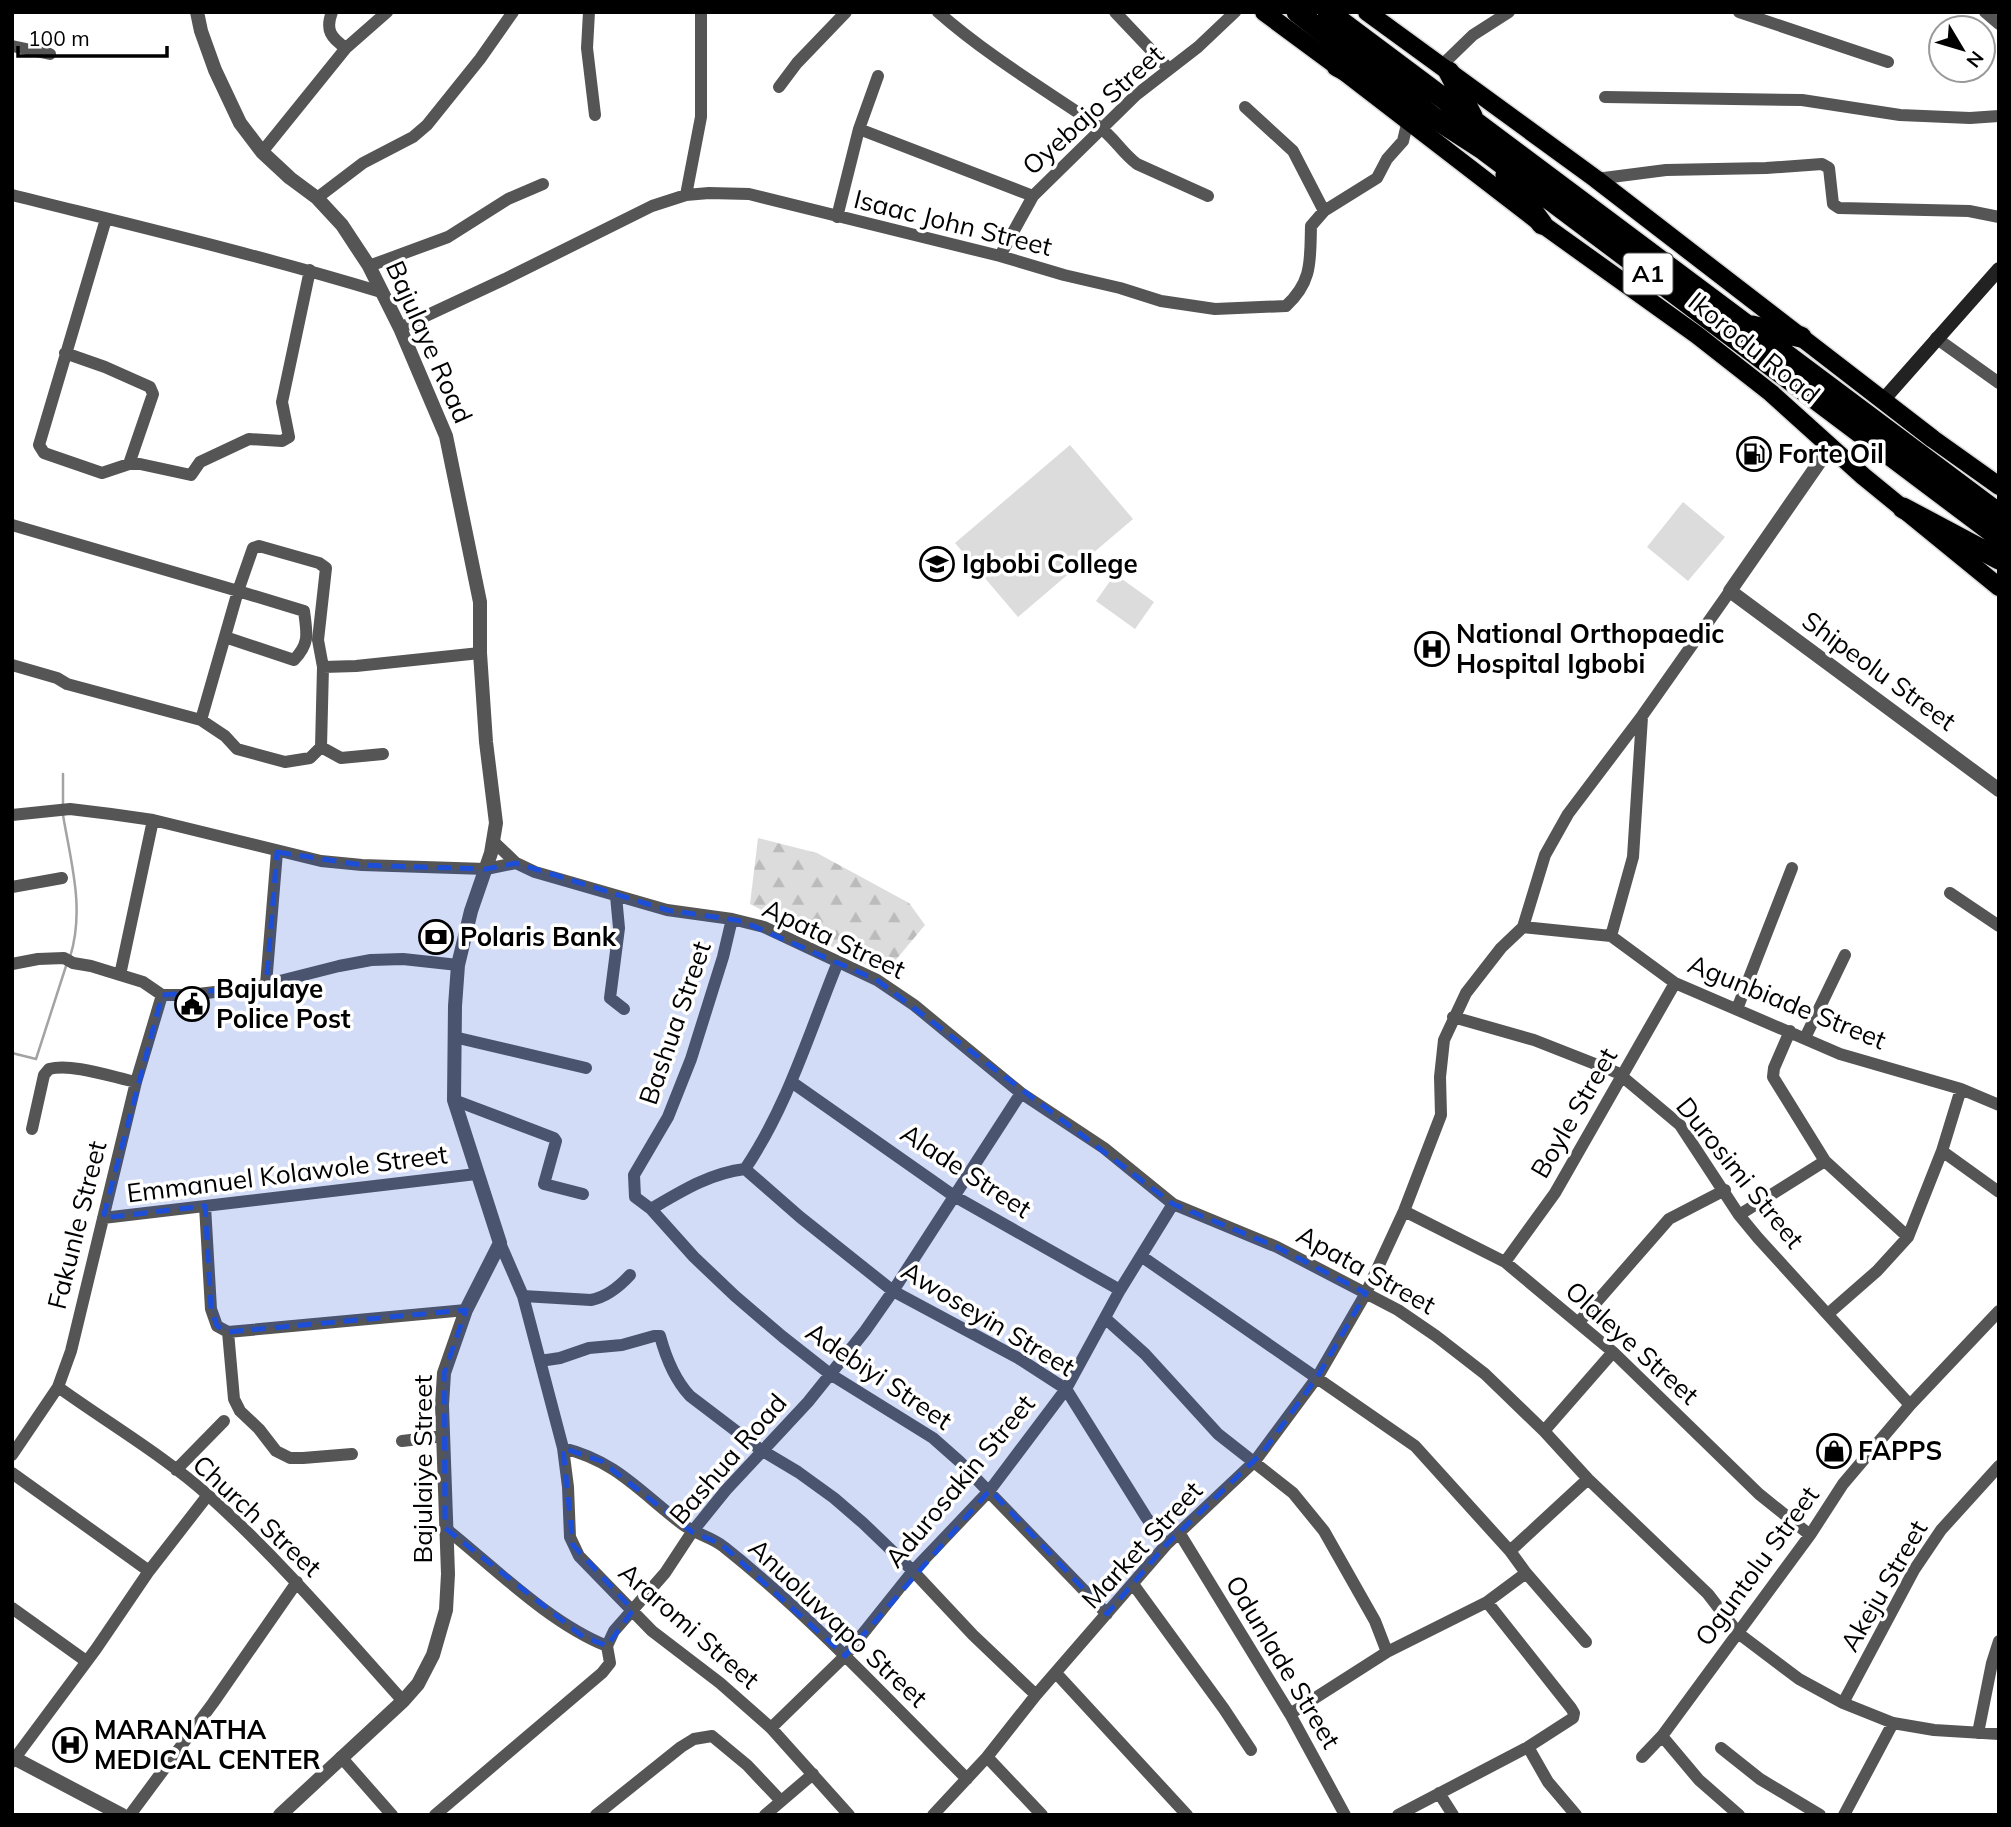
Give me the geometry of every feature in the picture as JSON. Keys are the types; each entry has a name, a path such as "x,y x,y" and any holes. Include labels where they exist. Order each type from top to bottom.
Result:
{"highway":[{"name":"Ikorodu Road","path":"1297,12 1433,117 1484,150 1999,537"},
{"name":"Ikorodu Road","path":"1328,12 1999,514"},
{"path":"1337,66 1433,117"},
{"path":"1445,69 1475,121"},
{"path":"1484,150 1542,224"},
{"path":"1743,323 1801,337"},
{"path":"1903,508 1999,559"}],"main road":[{"name":"Ikorodu Road","path":"1264,12 1542,224 1697,335 1771,393 1829,447 1999,587"},
{"name":"Ikorodu Road","path":"1367,12 1596,179 1933,439 1999,486"},
{"path":"1884,399 1999,269"}],"street":[{"name":"Bajulaye Road","path":"197,12 201,31 227,98 240,123 262,152 317,198 342,225 369,266 400,328 446,436 480,602 480,653 486,742 496,823 494,842 471,911 458,965"},
{"path":"332,12 328,23 332,40 346,48"},
{"path":"262,152 346,48 387,12"},
{"path":"317,198 363,163 413,137 427,125 480,59 513,12"},
{"path":"589,12 587,48 596,115"},
{"path":"686,195 701,117 701,12"},
{"path":"779,87 797,63 846,12"},
{"path":"939,12 1007,66 1101,127 1127,157 1137,164 1208,196"},
{"path":"1115,12 1170,69"},
{"name":"Oyebajo Street","path":"1000,256 1033,196 1136,94 1198,47 1236,12"},
{"path":"1445,69 1473,35 1509,12"},
{"path":"1739,12 1888,62"},
{"path":"1985,12 1999,24"},
{"path":"12,46 50,54"},
{"path":"837,217 859,129 878,76"},
{"path":"1605,97 1802,100 1900,115 1970,118 1999,116"},
{"path":"1245,107 1293,151 1324,211 1377,178 1387,159 1403,141 1408,120"},
{"path":"859,129 1033,196"},
{"path":"1596,179 1666,170 1822,164 1829,168 1833,204 1839,208 1969,211 1999,217"},
{"path":"369,266 448,237 508,199 542,184"},
{"name":"Isaac John Street","path":"400,328 642,211 686,195 709,192 749,194 1000,256 1161,301 1214,309 1286,306 1295,298 1311,268 1311,226 1324,211"},
{"path":"12,195 310,270 381,292"},
{"path":"106,219 39,445 44,453 102,474 129,464 158,467 191,475 200,462 249,439 282,441 289,437 282,402 310,270"},
{"path":"1936,338 1999,383"},
{"path":"65,353 150,387 153,394 129,464"},
{"path":"1642,716 1633,857 1611,936 1524,927 1545,855 1568,814 1642,716 1829,447"},
{"path":"12,526 304,611 307,635 305,649 294,660 225,637"},
{"path":"12,665 67,684 201,720 225,736 237,749 285,762 310,758 321,747 323,667 318,640 326,568 308,559 259,547 253,548 201,720"},
{"name":"Shipeolu Street","path":"1730,591 1999,790"},
{"path":"323,667 480,653"},
{"path":"321,747 341,758 383,754"},
{"path":"12,815 66,809 153,820 277,852 321,861 362,865 486,869 516,863"},
{"path":"120,975 153,820"},
{"path":"494,842 516,863"},
{"path":"266,984 277,852"},
{"name":"Apata Street","path":"516,863 535,872 667,910 737,920 764,927 877,980 914,1005 1021,1093 1104,1148 1173,1204 1278,1247 1398,1310 1436,1336 1485,1374 1544,1431 1588,1479 1708,1594 1738,1633 1799,1679 1843,1703 1893,1723 1999,1734"},
{"path":"1737,1009 1792,868"},
{"path":"12,887 62,878"},
{"path":"1950,893 1999,926"},
{"path":"616,896 619,928 610,999 624,1009"},
{"name":"Bashua Street","path":"634,1175 668,1117 691,1059 737,920"},
{"name":"Market Street","path":"933,1815 986,1757 1166,1545 1255,1461 1318,1376 1366,1293 1404,1211 1441,1115 1440,1077 1444,1040 1453,1017 1465,993 1494,957 1524,927"},
{"name":"Agunbiade Street","path":"1611,936 1675,983 1840,1054 1961,1089 1999,1105"},
{"path":"1805,1038 1845,955"},
{"path":"12,964 38,959 68,960 143,982 162,995 190,995 266,984 371,960 402,959 458,965 454,1100 500,1244"},
{"path":"651,1209 690,1186 729,1171 745,1169 764,1141 793,1083 838,962"},
{"name":"Boyle Street","path":"1505,1262 1555,1193 1675,983"},
{"name":"Fakunle Street","path":"12,1455 58,1387 71,1350 136,1082 162,995"},
{"name":"Durosimi Street","path":"1453,1017 1534,1040 1612,1069 1680,1125 1739,1215 1910,1405"},
{"path":"1790,1031 1774,1068 1773,1077 1825,1161 1908,1237"},
{"path":"454,1037 586,1068"},
{"path":"32,1129 44,1075 49,1069 74,1069 136,1082"},
{"name":"Alade Street","path":"793,1083 954,1196 1120,1290"},
{"path":"1829,1313 1877,1271 1908,1237 1942,1151 1961,1089"},
{"name":"Bashua Road","path":"435,1815 610,1663 607,1646 614,1631 665,1573 692,1532 761,1450 808,1402 893,1291 1021,1093"},
{"path":"454,1100 554,1138 556,1141 544,1184 583,1194"},
{"path":"1942,1151 1999,1192"},
{"path":"1739,1215 1825,1161"},
{"name":"Awoseyin Street","path":"745,1169 893,1291 1018,1359 1066,1390 1166,1545"},
{"name":"Emmanuel Kolawole Street","path":"103,1218 476,1174"},
{"name":"Adebiyi Street","path":"634,1175 635,1196 651,1209 694,1257 735,1296 830,1374 933,1438 990,1490 1107,1615"},
{"path":"1578,1322 1669,1219 1725,1190"},
{"name":"Adurosakin Street","path":"771,1728 845,1656 914,1571 990,1490 1066,1390 1120,1290 1173,1204"},
{"path":"205,1206 211,1309 217,1326 228,1332 466,1310"},
{"name":"Olaleye Street","path":"1404,1211 1505,1262 1613,1352 1759,1494 1810,1535"},
{"name":"Araromi Street","path":"500,1244 523,1296 563,1448 570,1537 573,1545 589,1567 652,1631 720,1683 771,1728 849,1815"},
{"name":"Bajulaiye Street","path":"280,1815 403,1701 418,1684 433,1655 446,1610 448,1574 442,1405 444,1373 466,1310 500,1244"},
{"path":"1141,1256 1318,1376 1415,1446 1510,1551 1586,1642"},
{"path":"523,1296 591,1300 601,1298 630,1275"},
{"name":"Oguntolu Street","path":"1642,1757 1662,1736 1738,1633 1810,1535 1843,1484 1910,1405 1999,1311"},
{"path":"1106,1319 1145,1354 1218,1434 1293,1493 1324,1531 1375,1621 1387,1653"},
{"path":"228,1332 234,1399 240,1411 276,1451 290,1458 352,1454"},
{"path":"540,1361 560,1358 589,1348 622,1345 660,1336 669,1365 680,1385 690,1396 761,1450 834,1498 914,1571 973,1635 1036,1695"},
{"path":"1544,1431 1613,1352"},
{"name":"Church Street","path":"58,1387 208,1495 297,1582 403,1701"},
{"path":"176,1471 224,1421"},
{"path":"402,1441 444,1436"},
{"name":"Anuoluwapo Street","path":"563,1448 585,1454 615,1469 692,1532 721,1544 845,1656 967,1779"},
{"name":"Akeju Street","path":"1843,1703 1914,1570 1941,1530 1999,1466"},
{"path":"12,1474 149,1571"},
{"path":"1510,1551 1588,1479"},
{"path":"122,1815 13,1760 149,1571 208,1495"},
{"path":"445,1528 582,1636 607,1646"},
{"name":"Odunlade Street","path":"1180,1534 1290,1714 1345,1815"},
{"path":"1290,1714 1387,1653 1487,1602 1526,1573"},
{"path":"130,1815 213,1703 297,1582"},
{"path":"1133,1584 1251,1750"},
{"path":"1398,1815 1528,1747 1573,1718 1574,1713 1487,1602"},
{"path":"12,1608 86,1661"},
{"path":"1978,1733 1999,1642"},
{"path":"1056,1673 1187,1815"},
{"path":"1848,1813 1893,1723"},
{"path":"596,1815 681,1746 694,1739 712,1736 747,1765 782,1801"},
{"path":"1662,1736 1699,1780 1739,1815"},
{"path":"1528,1747 1548,1782 1576,1815"},
{"path":"1721,1748 1760,1779 1820,1815"},
{"path":"341,1757 389,1813"},
{"path":"986,1757 1042,1815"},
{"path":"765,1815 813,1774"},
{"path":"1439,1793 1453,1815"}],"highlighted area":[{"path":"277,852 362,865 486,869 516,863 667,910 742,921 877,980 1173,1204 1277,1247 1366,1293 1318,1376 1263,1452 1166,1545 1107,1614 990,1490 845,1656 721,1544 692,1532 601,1461 563,1448 573,1545 633,1610 607,1646 582,1636 445,1528 444,1373 466,1310 228,1332 217,1326 211,1309 205,1206 103,1218 162,995 266,986"}],"green space":[{"path":"1070,445 1133,519 1018,617 955,543"},
{"path":"1683,502 1725,537 1688,581 1647,547"},
{"path":"1115,574 1154,602 1135,629 1096,601"},
{"path":"758,838 817,853 909,903 925,925 884,974 750,904"}],"waterway":[{"path":"63,774 63,805"},
{"path":"63,815 73,868 76,904 70,957"},
{"path":"12,1053 36,1059 67,963"}],"place":[{"name":"Forte Oil","path":"1754,454"},
{"name":"Igbobi College","path":"937,564"},
{"name":"National Orthopaedic Hospital Igbobi","path":"1432,649"},
{"name":"Polaris Bank","path":"436,937"},
{"name":"Bajulaye Police Post","path":"192,1004"},
{"name":"FAPPS","path":"1834,1451"},
{"name":"MARANATHA MEDICAL CENTER","path":"70,1745"}]}
